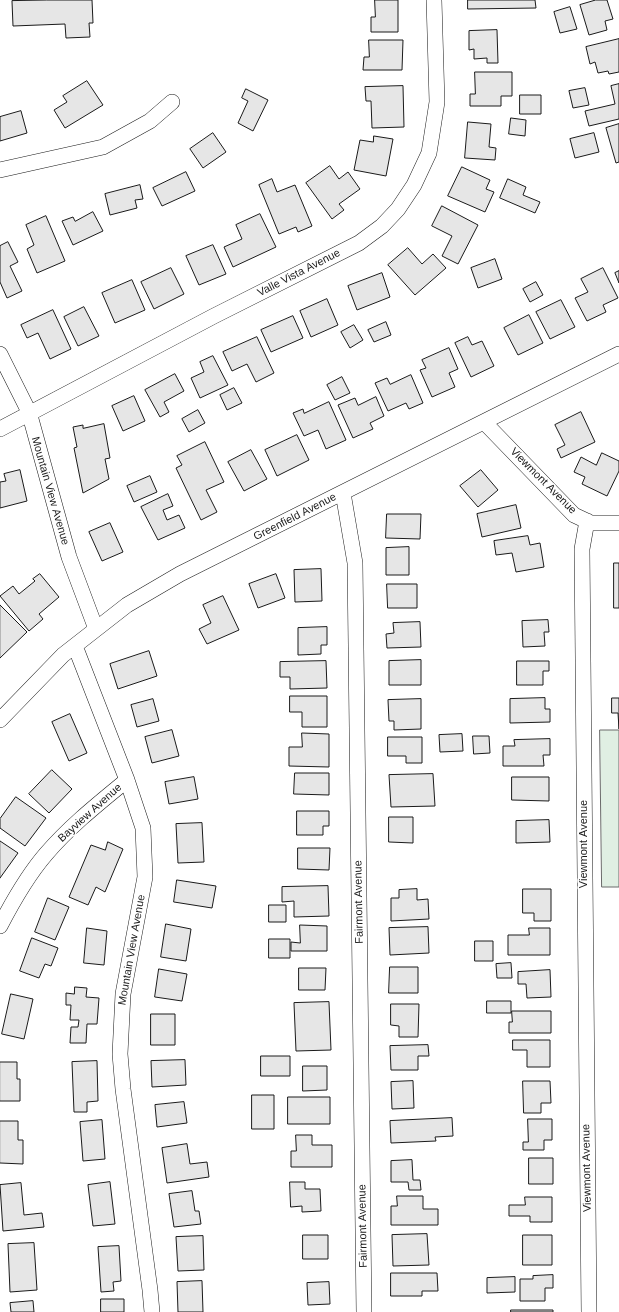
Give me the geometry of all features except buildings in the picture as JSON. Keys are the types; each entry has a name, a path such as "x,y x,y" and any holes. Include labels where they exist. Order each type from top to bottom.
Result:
{"street":[{"name":"Valle Vista Avenue","path":"0,429 29,412 359,243 382,226 398,209 414,185 429,153 437,102 434,0"},
{"path":"0,170 103,147 150,121 172,102"},
{"name":"Mountain View Avenue","path":"0,354 29,412 69,557 96,629"},
{"name":"Greenfield Avenue","path":"0,720 63,655 127,605 180,574 619,354"},
{"name":"Viewmont Avenue","path":"484,422 574,515 587,521 582,556 589,1312"},
{"name":"Fairmont Avenue","path":"343,492 356,564 364,1312"},
{"path":"587,521 591,523 619,523"},
{"name":"Mountain View Avenue","path":"75,646 127,780 143,828 145,877 123,994 120,1054 123,1089 152,1312"},
{"name":"Bayview Avenue","path":"0,926 18,893 45,855 74,824 127,780"}],"green space":[{"path":"600,730 619,730 619,887 602,887"}]}
